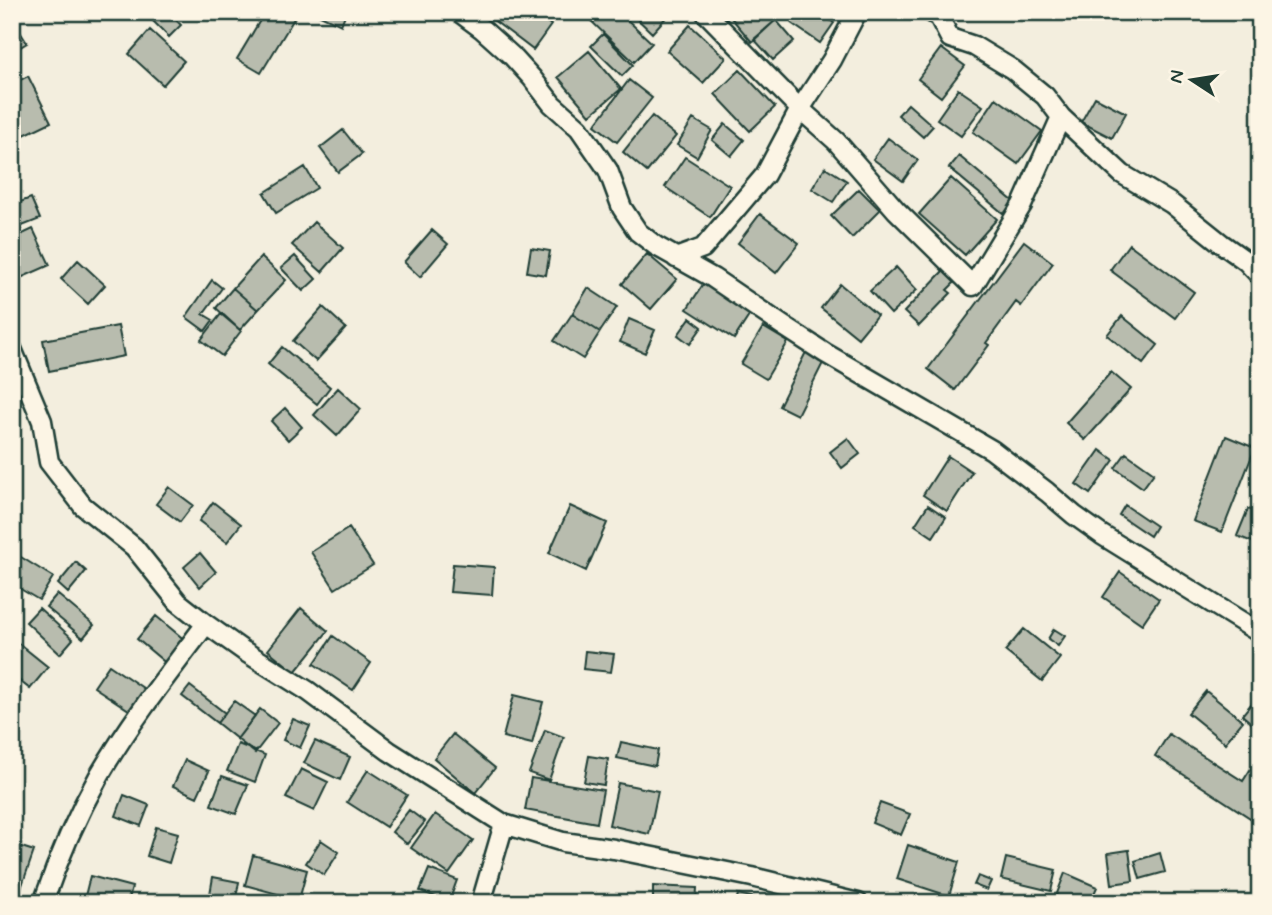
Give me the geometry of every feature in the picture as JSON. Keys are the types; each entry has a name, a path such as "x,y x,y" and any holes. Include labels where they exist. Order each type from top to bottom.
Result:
{"street":[{"path":"459,12 512,56 552,104 579,128 608,170 622,208 638,232 676,258 725,285 825,353 992,450 1102,535 1260,633"},
{"path":"705,12 800,109 836,141 896,210 973,286 1022,205 1061,117"},
{"path":"676,258 703,248 765,175 857,12"},
{"path":"931,12 939,17 950,38 974,46 1012,69 1045,96 1061,117 1122,174 1172,204 1246,261 1260,276"},
{"path":"12,349 41,421 49,462 83,506 134,547 178,602 205,624 308,691 389,751 504,824 563,842 614,849 740,875 858,903"},
{"path":"43,903 71,832 100,775 138,715 205,624"},
{"path":"481,903 504,824"}],"building":[{"path":"12,12 23,12 12,19"},
{"path":"154,12 168,12 181,25 169,37 149,17"},
{"path":"265,12 298,12 261,73 237,59"},
{"path":"314,12 346,12 341,25"},
{"path":"497,12 534,12 551,25 533,50 492,19"},
{"path":"597,12 619,12 652,43 634,62 590,20"},
{"path":"630,12 671,12 652,33"},
{"path":"726,12 769,12 776,20 752,42"},
{"path":"798,12 819,12 834,23 820,43 791,23"},
{"path":"12,19 27,43 12,52"},
{"path":"776,20 794,41 773,60 754,39"},
{"path":"690,25 726,58 703,83 667,51"},
{"path":"150,30 184,61 163,85 129,54"},
{"path":"603,34 633,65 622,76 591,46"},
{"path":"941,48 965,66 941,97 918,79"},
{"path":"589,51 621,89 590,115 558,77"},
{"path":"740,70 775,107 750,131 715,94"},
{"path":"28,76 51,122 20,137 12,122 12,84"},
{"path":"629,80 652,98 617,142 595,125"},
{"path":"958,89 983,106 961,136 937,119"},
{"path":"1095,97 1126,113 1112,138 1081,122"},
{"path":"996,98 1042,131 1018,164 973,132"},
{"path":"908,104 933,126 923,137 898,115"},
{"path":"652,116 676,136 647,172 623,152"},
{"path":"693,119 712,130 697,157 677,145"},
{"path":"725,124 744,140 731,156 712,140"},
{"path":"343,130 362,154 338,172 320,148"},
{"path":"888,138 918,160 903,181 873,159"},
{"path":"959,156 1014,202 1004,214 949,168"},
{"path":"685,157 730,186 710,217 665,187"},
{"path":"305,167 317,188 276,213 264,193"},
{"path":"825,167 847,181 833,202 812,189"},
{"path":"951,178 997,219 965,255 919,214"},
{"path":"12,183 18,198 12,200"},
{"path":"859,189 880,210 852,238 831,216"},
{"path":"31,198 40,219 12,230 12,205"},
{"path":"760,214 799,243 776,273 738,243"},
{"path":"314,222 343,248 322,272 292,245"},
{"path":"33,229 50,265 16,280 12,272 12,239"},
{"path":"432,230 448,244 420,277 404,262"},
{"path":"1024,241 1053,263 1021,306 1016,302 986,343 989,345 955,390 928,369"},
{"path":"1129,244 1194,292 1175,318 1110,270"},
{"path":"531,248 550,251 546,275 527,272"},
{"path":"647,254 677,279 651,309 622,284"},
{"path":"295,256 316,279 303,291 281,268"},
{"path":"261,257 286,280 258,310 233,288"},
{"path":"78,260 105,285 88,304 61,279"},
{"path":"896,267 917,290 891,314 870,291"},
{"path":"943,271 955,282 947,290 951,293 919,326 904,312"},
{"path":"212,280 222,288 203,314 213,320 205,331 186,317"},
{"path":"704,283 751,313 734,339 687,309"},
{"path":"840,284 877,315 858,338 821,308"},
{"path":"233,288 258,310 240,330 216,308"},
{"path":"588,288 617,307 600,332 572,314"},
{"path":"323,307 346,328 316,361 293,341"},
{"path":"221,314 241,331 222,356 201,340"},
{"path":"572,314 600,332 583,359 554,341"},
{"path":"1122,316 1158,345 1143,364 1107,335"},
{"path":"690,318 702,327 690,344 678,335"},
{"path":"629,319 655,330 645,353 620,342"},
{"path":"118,326 124,356 49,371 43,340"},
{"path":"763,327 788,342 766,379 741,364"},
{"path":"282,347 330,387 317,404 268,364"},
{"path":"807,350 825,359 797,415 779,406"},
{"path":"1111,372 1131,389 1085,440 1066,423"},
{"path":"338,388 361,409 337,436 314,415"},
{"path":"285,408 302,427 288,440 271,421"},
{"path":"1226,436 1255,448 1222,532 1193,521"},
{"path":"848,438 860,454 842,468 830,452"},
{"path":"1100,450 1114,460 1090,494 1076,484"},
{"path":"1126,453 1154,473 1143,488 1115,468"},
{"path":"948,456 972,472 947,511 923,495"},
{"path":"169,487 193,505 180,522 156,504"},
{"path":"213,502 241,524 227,542 199,521"},
{"path":"928,505 946,517 933,537 915,525"},
{"path":"1125,505 1156,526 1150,536 1119,515"},
{"path":"570,506 607,523 586,571 549,553"},
{"path":"1248,509 1260,513 1260,545 1237,536"},
{"path":"349,528 373,565 335,589 311,552"},
{"path":"200,553 216,572 200,587 184,567"},
{"path":"16,554 53,577 39,600 12,584 12,560"},
{"path":"76,562 86,571 68,593 58,584"},
{"path":"453,564 494,567 492,595 450,592"},
{"path":"1120,572 1159,599 1142,624 1103,597"},
{"path":"57,594 94,625 83,638 46,607"},
{"path":"39,608 73,639 60,654 26,622"},
{"path":"301,608 328,631 295,672 268,650"},
{"path":"156,616 187,642 168,665 137,639"},
{"path":"1024,629 1060,658 1042,681 1005,651"},
{"path":"1054,629 1065,636 1058,646 1048,639"},
{"path":"333,636 371,663 353,690 314,664"},
{"path":"12,638 48,667 30,689 12,675"},
{"path":"585,651 614,654 611,672 583,669"},
{"path":"109,665 146,690 132,712 94,687"},
{"path":"190,686 225,713 217,723 182,696"},
{"path":"1206,691 1243,721 1225,743 1188,713"},
{"path":"1260,693 1260,720 1255,726 1242,715"},
{"path":"514,695 543,702 532,744 503,737"},
{"path":"234,701 255,716 237,739 217,723"},
{"path":"260,709 278,723 255,753 237,739"},
{"path":"293,719 310,726 300,748 283,740"},
{"path":"545,730 564,737 549,780 529,773"},
{"path":"453,734 495,768 475,793 434,758"},
{"path":"1169,734 1243,781 1255,762 1260,765 1258,823 1155,756"},
{"path":"315,741 350,757 340,780 304,763"},
{"path":"621,742 658,750 655,766 617,758"},
{"path":"238,744 265,755 255,782 227,771"},
{"path":"589,756 608,759 604,785 584,782"},
{"path":"185,760 209,771 197,797 173,786"},
{"path":"301,769 328,782 314,811 286,798"},
{"path":"368,770 407,795 386,827 347,802"},
{"path":"222,776 248,785 236,814 211,805"},
{"path":"531,778 603,790 597,823 525,810"},
{"path":"618,783 658,791 649,834 609,825"},
{"path":"124,795 149,805 141,826 116,816"},
{"path":"880,803 910,814 901,835 872,823"},
{"path":"409,810 425,822 407,844 392,832"},
{"path":"435,814 473,840 449,874 411,848"},
{"path":"156,827 178,833 169,863 147,856"},
{"path":"321,840 339,852 324,875 306,863"},
{"path":"12,844 34,851 19,894 12,891"},
{"path":"908,845 959,862 949,896 897,879"},
{"path":"1129,850 1133,881 1112,884 1108,853"},
{"path":"1160,853 1165,872 1140,879 1135,861"},
{"path":"253,855 307,870 299,900 245,885"},
{"path":"1006,858 1056,870 1051,891 1001,879"},
{"path":"429,869 457,880 449,902 420,891"},
{"path":"1065,873 1097,887 1090,903 1070,903 1056,896"},
{"path":"90,876 132,887 128,903 93,903 84,900"},
{"path":"978,876 991,881 987,890 974,885"},
{"path":"213,877 239,882 235,903 209,900"},
{"path":"653,886 697,888 696,903 653,903"},
{"path":"738,894 778,903 736,903"}]}
